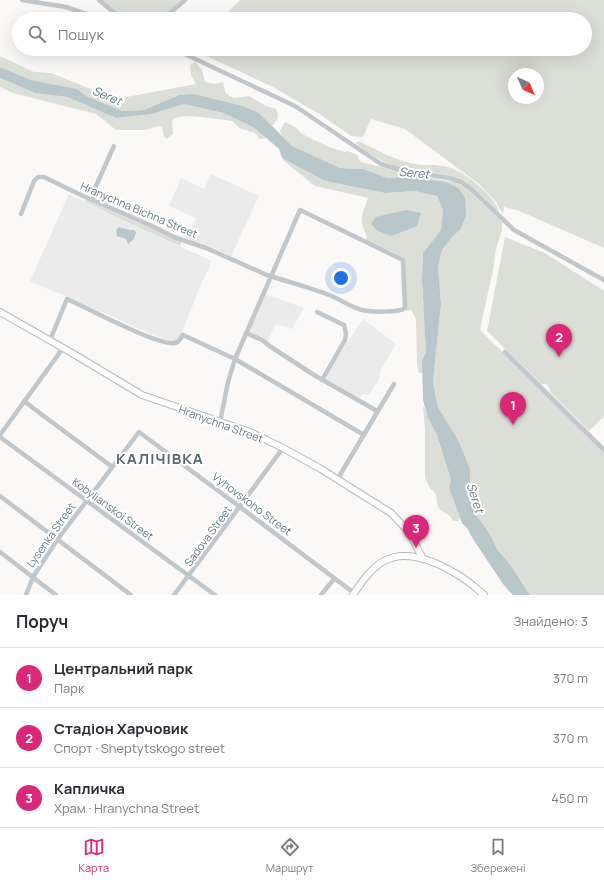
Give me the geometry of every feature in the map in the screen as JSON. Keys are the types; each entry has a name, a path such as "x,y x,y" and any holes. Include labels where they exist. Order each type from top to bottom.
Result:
{"street":[{"path":"22,0 66,7 81,12"},
{"path":"99,0 114,12"},
{"path":"172,12 186,0"},
{"path":"189,56 295,106 381,164 404,171 449,178 465,184 514,230 604,280"},
{"path":"93,200 95,188 114,146"},
{"name":"Hranychna Bichna Street","path":"21,214 33,183 40,177 47,178 174,237 206,248 270,276 321,292 364,310 398,311 405,307 404,264 402,259 300,210 270,276"},
{"path":"220,422 228,382 235,359 270,276"},
{"path":"50,340 67,299 142,335 173,344 183,335 235,359 364,435"},
{"name":"Hranychna Street","path":"0,312 142,395 255,434 283,448 380,505 397,518 409,532 423,559"},
{"path":"317,312 344,325 346,334 344,342 322,380"},
{"path":"246,333 262,340 322,380 377,411"},
{"path":"0,436 62,348"},
{"path":"505,352 604,450"},
{"path":"337,480 394,384"},
{"path":"24,401 111,466"},
{"name":"Lysenka Street","path":"26,595 33,577 56,540 111,466 139,432"},
{"name":"Vyhovskoho Street","path":"139,432 240,506 353,594"},
{"name":"Kobylianskoi Street","path":"0,436 215,595"},
{"name":"Sadova Street","path":"174,595 189,577 283,448"},
{"path":"0,496 56,540 131,595"},
{"path":"0,552 56,595"},
{"path":"353,594 375,567 385,560 402,555 435,563 460,577 484,595"},
{"path":"321,595 334,579"}],"shaded area":[{"path":"102,0 185,0 170,12 117,12"},
{"path":"240,0 604,0 604,248 517,210 504,207 503,215 496,202 479,184 405,129 371,119 363,137 351,136 321,115 273,87 206,56 592,56 592,12 228,12"},
{"path":"0,56 34,72 51,73 103,94 121,98 196,84 191,75 190,65 195,62 202,70 205,82 214,84 223,82 225,92 230,96 234,98 249,96 266,106 276,109 278,114 272,126 259,113 179,95 144,110 122,111 86,96 77,89 31,80 0,67"},
{"path":"0,67 31,80 77,89 86,96 122,111 144,110 179,95 194,94 242,106 259,113 292,146 340,168 364,169 387,178 404,177 439,181 448,183 458,188 465,198 466,216 460,230 442,250 438,266 441,304 433,383 438,407 458,440 470,469 470,483 467,492 478,517 491,536 497,549 511,566 530,595 513,595 503,584 467,528 462,523 449,488 451,480 437,435 428,418 423,400 422,360 426,352 422,280 423,253 441,230 443,210 437,196 415,191 385,193 325,181 282,158 279,149 253,127 223,113 184,104 152,114 116,118 67,97 35,93 0,78"},
{"path":"0,78 35,93 67,97 116,118 152,114 184,104 223,113 253,127 266,138 260,139 255,133 239,128 232,121 185,116 175,118 172,121 173,134 167,139 164,137 162,127 159,126 145,130 116,130 96,114 13,93 0,87"},
{"path":"285,122 295,127 302,134 329,147 345,152 348,151 357,155 361,162 405,173 454,182 465,187 502,222 502,230 496,249 480,329 604,452 604,595 530,595 511,566 497,549 491,536 478,517 467,492 470,483 458,440 438,407 433,383 441,304 438,266 442,250 460,230 439,181 404,177 387,178 364,169 340,168 292,146 282,136 280,131"},
{"path":"359,141 384,154 403,161 443,166 459,172 476,183 491,198 499,212 475,189 464,182 447,175 399,168 371,155 356,143"},
{"path":"282,158 325,181 385,193 415,191 437,196 443,210 441,230 423,253 422,280 426,352 422,360 423,372 419,373 417,365 416,319 411,310 406,311 405,258 366,240 367,236 362,217 368,198 315,186"},
{"path":"211,174 259,196 231,256 186,238 196,218 169,206 181,178 204,189"},
{"path":"69,194 212,261 177,341 170,342 30,281"},
{"path":"87,200 182,241 180,246 84,201"},
{"path":"406,210 421,213 417,226 391,236 378,231 371,224 376,217"},
{"path":"119,227 134,230 136,232 134,239 128,244 126,239 117,236 116,230"},
{"path":"505,237 545,253 604,291 604,416 589,431 551,393 546,384 541,384 487,331"},
{"path":"266,294 304,308 292,329 276,324 267,342 248,332"},
{"path":"363,319 396,344 380,371 380,377 369,395 363,394 359,399 326,380 326,377"},
{"path":"424,406 428,418 437,435 451,480 449,488 460,518 458,521 453,521 450,516 439,508 436,494 430,488 425,478"}],"place":[{"name":"Стадіон Харчовик","path":"559,357"},
{"name":"Центральний парк","path":"513,425"},
{"name":"Капличка","path":"416,548"}],"district":[{"name":"КАЛІЧІВКА","path":"160,459"}],"water label":[{"name":"Seret","path":"107,96"},
{"name":"Seret","path":"414,173"},
{"name":"Seret","path":"475,498"}]}
